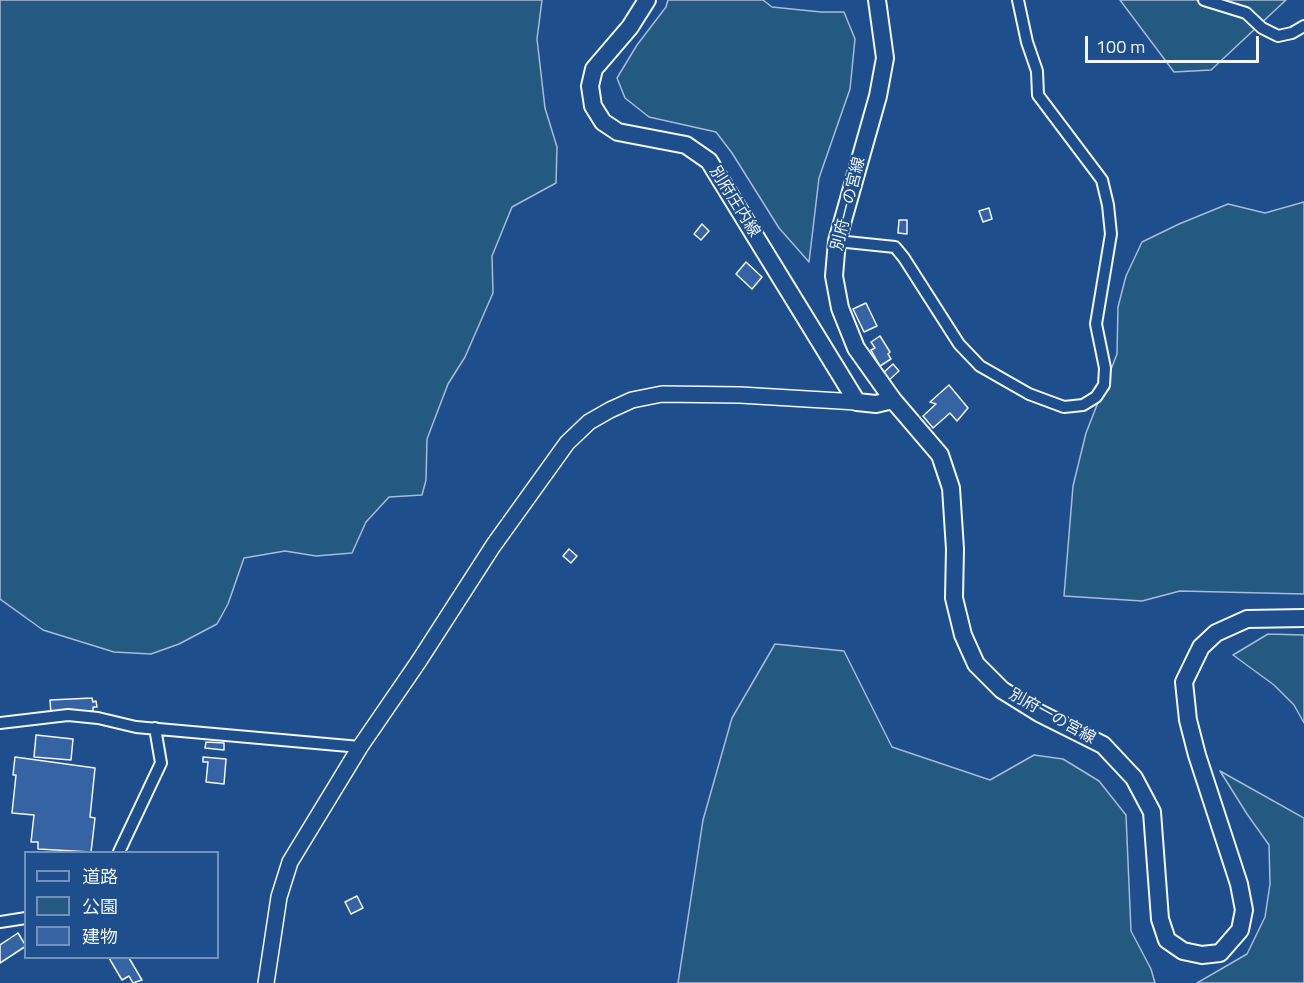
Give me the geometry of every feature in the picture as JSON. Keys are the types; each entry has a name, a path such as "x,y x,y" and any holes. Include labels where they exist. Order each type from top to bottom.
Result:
{"main road":[{"name":"別府庄内線","path":"647,0 630,27 594,69 590,86 593,106 603,122 618,132 686,145 709,161 857,402"},
{"name":"別府一の宮線","path":"877,0 885,58 880,87 837,241 834,276 840,308 856,348 893,400 940,455 951,488 956,549 954,598 963,635 976,664 1002,690 1039,713 1103,745 1134,778 1152,812 1160,919 1167,940 1183,951 1202,955 1220,953 1240,930 1244,910 1239,884 1188,720 1184,682 1201,647 1216,633 1247,619 1304,618"},
{"path":"857,402 876,404 893,400"}],"street":[{"path":"837,241 895,247 958,344 980,366 1029,394 1064,407 1083,405 1096,397 1104,385 1105,368 1096,324 1111,234 1108,205 1102,180 1038,95 1037,71 1027,42 1018,0"},
{"path":"1204,0 1246,13 1262,28 1278,36 1292,33 1304,26"},
{"path":"266,983 279,897 290,862 360,747 543,473 567,443 589,422 632,400 662,394 740,394 857,402"},
{"path":"0,723 68,715 98,718 136,727 360,747"},
{"path":"119,851 161,763 155,728"},
{"path":"0,922 24,918"}],"green space":[{"path":"0,0 542,0 537,39 545,108 557,147 556,183 512,207 492,256 493,293 465,357 448,384 427,439 426,480 422,495 389,497 366,522 352,553 316,556 285,551 244,558 228,604 217,624 179,644 151,654 114,652 43,630 0,599"},
{"path":"668,0 763,0 772,7 844,12 855,39 850,89 819,178 809,262 779,228 732,153 716,132 649,117 625,98 617,78 637,45 666,7"},
{"path":"1120,0 1286,0 1211,70 1174,72"},
{"path":"1304,202 1304,594 1180,591 1142,601 1064,596 1073,486 1086,433 1117,354 1118,307 1126,276 1142,242 1228,204 1265,213"},
{"path":"1268,634 1304,635 1304,723 1294,705 1274,685 1233,655"},
{"path":"775,644 844,651 892,747 990,780 1034,755 1063,759 1099,781 1126,815 1131,931 1151,969 1155,983 678,983 703,820 732,718"},
{"path":"1220,771 1304,818 1304,983 1197,983 1247,954 1265,917 1270,884 1269,845"}],"building":[{"path":"989,208 992,219 983,222 979,211"},
{"path":"899,220 907,220 907,234 898,233"},
{"path":"702,224 709,231 701,240 694,234"},
{"path":"746,262 762,277 752,289 736,274"},
{"path":"866,303 877,326 864,332 853,309"},
{"path":"880,336 890,352 888,354 891,359 880,366 871,350 875,348 871,342"},
{"path":"893,364 899,371 888,381 882,374"},
{"path":"949,385 968,408 957,421 950,413 933,428 923,416 936,404 930,402"},
{"path":"569,549 577,556 571,563 563,556"},
{"path":"92,698 93,702 96,701 97,707 93,707 93,711 51,714 50,700"},
{"path":"36,735 73,739 71,760 34,757"},
{"path":"206,742 224,743 224,750 205,748"},
{"path":"15,757 95,768 90,817 95,818 91,851 38,849 38,842 31,842 34,815 12,813 16,775 13,775"},
{"path":"203,757 226,759 224,784 206,782 208,762 203,762"},
{"path":"357,896 363,908 351,914 345,902"},
{"path":"18,933 24,947 0,963 0,945"},
{"path":"110,959 130,959 142,980 133,983 129,976 122,980"}]}
